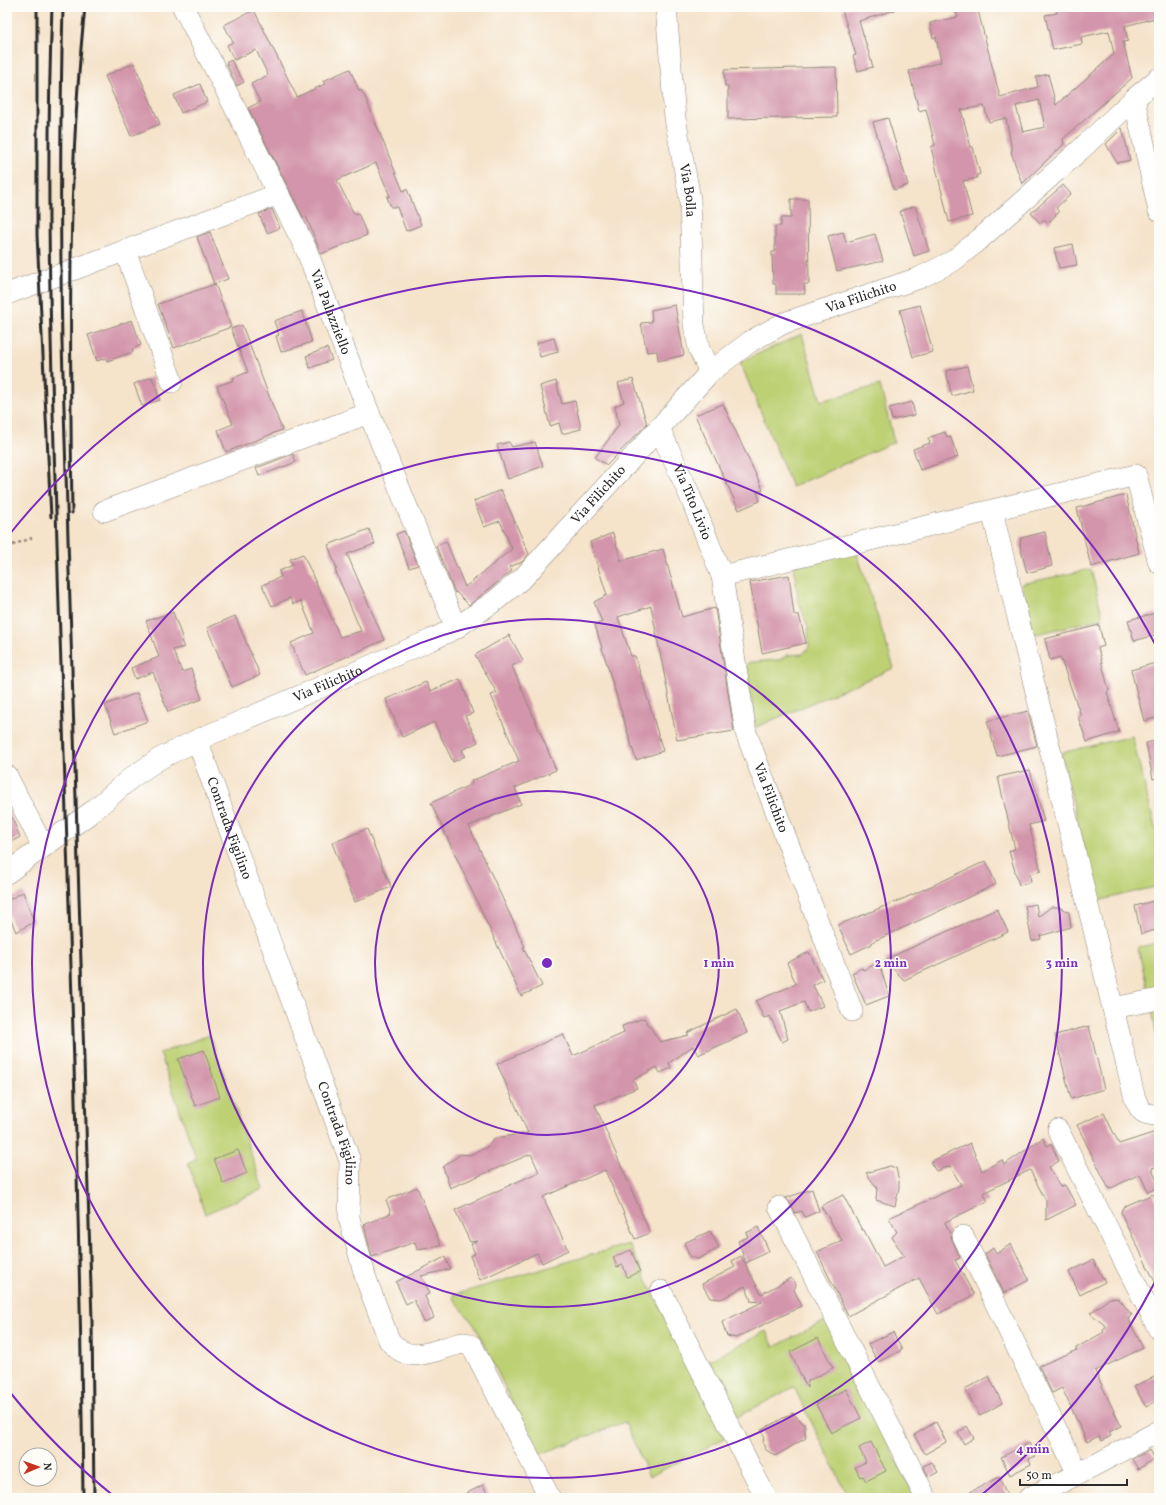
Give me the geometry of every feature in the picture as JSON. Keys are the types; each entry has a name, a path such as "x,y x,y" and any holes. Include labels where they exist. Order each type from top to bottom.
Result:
{"street":[{"name":"Via Palazziello","path":"182,7 280,194 306,249 369,413 456,628"},
{"name":"Via Bolla","path":"666,7 675,118 690,199 694,325 699,349 710,372"},
{"name":"Via Filichito","path":"7,873 93,811 131,778 159,759 197,740 456,628 496,600 524,577 710,372 751,341 784,323 919,278 953,261 980,239 1073,156 1134,98 1159,78"},
{"path":"1134,98 1159,211"},
{"path":"7,294 280,194"},
{"path":"125,250 172,382"},
{"path":"104,511 369,413"},
{"name":"Via Tito Livio","path":"659,428 688,491 722,576"},
{"path":"722,576 1136,475 1159,564"},
{"path":"992,511 1135,1099 1141,1111 1147,1115 1159,1115"},
{"name":"Via Filichito","path":"722,576 746,733 852,1011"},
{"name":"Contrada Figilino","path":"197,740 350,1162 349,1218 366,1279 389,1340 394,1347 402,1353 411,1355 419,1355 458,1344 465,1343 472,1346 550,1498"},
{"path":"7,776 43,847"},
{"path":"1113,1008 1159,999"},
{"path":"1058,1130 1159,1330"},
{"path":"779,1207 926,1498"},
{"path":"963,1236 1078,1474"},
{"path":"661,1291 766,1498"},
{"path":"1028,1498 1078,1474 1159,1431"}],"path":[{"path":"7,547 32,538"}],"green space":[{"path":"802,334 821,401 880,385 894,442 792,487 740,362"},
{"path":"856,550 894,668 756,727 746,665 750,662 779,660 788,655 803,654 809,647 808,627 798,600 794,566"},
{"path":"1091,569 1103,618 1033,635 1021,584"},
{"path":"1132,736 1159,843 1159,886 1097,901 1061,753"},
{"path":"1159,943 1159,994 1149,996 1138,947"},
{"path":"1159,1005 1159,1047 1151,1006"},
{"path":"210,1035 263,1189 205,1214 188,1163 196,1160 195,1155 160,1053"},
{"path":"629,1244 725,1438 649,1477 625,1422 538,1455 475,1326 453,1298 453,1295"},
{"path":"827,1320 915,1498 849,1498 794,1387 735,1418 706,1362 766,1331 774,1347"}],"building":[{"path":"851,7 895,7 895,10 859,21 873,67 858,71 853,56 856,55 842,10"},
{"path":"965,7 977,7 1000,97 1038,87 1036,77 1048,74 1056,105 1114,54 1109,31 1081,37 1082,44 1053,50 1045,15 1057,13 1056,7 1159,7 1159,17 1125,26 1128,41 1123,42 1132,78 1063,139 1064,144 1022,184 1011,152 1006,118 989,122 984,106 961,110 980,174 977,175 977,178 963,181 972,216 949,222 931,147 935,145 926,109 919,111 909,71 941,62 936,37 933,38 930,23 958,17 955,10","holes":["1039,100 1045,127 1023,132 1016,106"]},
{"path":"254,10 297,97 325,84 323,81 350,69 359,91 361,90 366,99 403,191 407,189 421,225 406,231 397,207 391,207 387,197 390,196 376,163 337,180 354,214 358,213 367,235 321,254 306,216 303,217 248,108 260,102 251,84 268,75 256,50 234,60 227,45 233,42 224,25"},
{"path":"231,60 244,82 237,86 226,63"},
{"path":"134,63 160,124 131,136 105,76"},
{"path":"836,67 837,117 728,119 728,86 725,86 724,70"},
{"path":"200,84 207,102 181,113 174,95"},
{"path":"888,118 908,185 894,190 873,122"},
{"path":"1122,128 1130,160 1117,163 1106,144"},
{"path":"1063,185 1071,194 1056,208 1059,212 1048,223 1044,219 1040,223 1031,213"},
{"path":"791,199 808,199 809,284 804,284 805,294 776,294 776,284 773,284 772,252 775,252 775,226 781,226 781,218 791,218"},
{"path":"915,206 929,251 914,256 900,211"},
{"path":"272,209 280,228 267,233 259,214"},
{"path":"210,232 228,279 214,284 197,237"},
{"path":"843,232 846,242 875,234 883,261 837,271 828,236"},
{"path":"1073,244 1077,265 1059,268 1054,248"},
{"path":"215,284 231,327 174,348 158,304"},
{"path":"675,305 684,355 658,361 657,351 647,352 641,323 652,322 651,310"},
{"path":"920,305 933,352 913,357 900,310"},
{"path":"302,311 312,342 281,352 276,336 279,335 274,321"},
{"path":"132,320 141,345 132,349 133,352 107,361 106,358 97,361 88,335"},
{"path":"242,325 282,430 226,452 218,430 233,424 217,386 234,380 233,378 248,372 231,329"},
{"path":"554,338 558,352 540,357 537,343"},
{"path":"327,348 332,360 310,368 306,356"},
{"path":"967,366 973,390 952,396 946,371"},
{"path":"152,377 160,400 142,406 134,384"},
{"path":"633,379 647,424 607,465 595,458 619,425 615,406 624,402 618,383"},
{"path":"556,381 562,404 575,401 581,429 562,434 559,423 550,426 540,386"},
{"path":"912,402 915,415 892,420 889,408"},
{"path":"723,404 763,490 757,492 760,501 739,510 695,415"},
{"path":"945,432 947,437 950,436 958,457 920,470 913,449 930,443 928,438"},
{"path":"509,442 512,447 535,442 543,466 508,479 497,445"},
{"path":"293,454 296,462 259,476 256,468"},
{"path":"501,490 529,554 522,562 509,567 512,571 469,605 456,592 455,593 436,546 446,541 465,587 512,549 500,521 484,527 474,501"},
{"path":"1126,495 1139,553 1091,567 1077,508"},
{"path":"369,529 375,544 347,554 384,640 305,675 291,643 314,633 301,601 293,604 290,598 272,606 262,585 281,577 279,571 293,565 290,559 303,554 340,637 361,631 335,570 337,569 328,545"},
{"path":"404,531 418,565 409,568 396,534"},
{"path":"1045,532 1052,566 1027,573 1020,546 1021,538"},
{"path":"613,533 621,561 663,549 682,617 715,608 734,731 677,740 651,606 618,617 631,656 635,656 663,751 636,760 595,625 602,622 594,602 607,595 590,542"},
{"path":"789,575 794,615 799,615 806,643 762,653 750,582"},
{"path":"173,612 184,647 173,650 182,672 191,669 202,699 168,712 153,672 135,679 131,668 159,657 146,621"},
{"path":"1156,613 1159,623 1159,634 1134,641 1128,620"},
{"path":"235,616 260,675 232,687 207,628"},
{"path":"1099,625 1104,646 1098,648 1109,691 1107,692 1119,732 1087,742 1078,717 1081,716 1060,657 1050,660 1045,639"},
{"path":"509,635 523,660 512,666 556,770 515,788 521,804 469,826 542,986 521,996 431,803 472,784 471,781 519,761 491,695 497,693 475,655"},
{"path":"1159,662 1159,717 1144,721 1131,670"},
{"path":"460,679 473,713 465,716 478,742 462,750 465,756 453,762 434,722 402,737 386,699 426,682 430,691"},
{"path":"137,693 148,721 115,733 105,705"},
{"path":"1028,711 1037,746 997,756 987,721"},
{"path":"1159,740 1159,778 1153,779 1146,743"},
{"path":"1030,770 1044,821 1029,825 1041,871 1030,874 1031,882 1019,885 1009,851 1015,849 998,777"},
{"path":"7,806 20,837 7,844"},
{"path":"367,829 391,887 355,902 332,843"},
{"path":"986,861 996,884 872,942 872,944 851,954 838,925 905,898"},
{"path":"23,892 34,922 16,932 7,911 7,901"},
{"path":"1153,901 1159,929 1141,934 1135,906"},
{"path":"1036,904 1038,917 1051,907 1059,907 1069,912 1071,927 1040,936 1041,939 1032,941 1025,906"},
{"path":"997,909 1008,932 904,980 884,960"},
{"path":"809,952 823,980 813,985 823,1006 808,1012 804,1002 780,1011 788,1039 782,1042 770,1016 764,1018 756,1001 796,984 787,963"},
{"path":"879,963 889,996 866,1005 852,973 862,968 863,970"},
{"path":"737,1009 747,1033 698,1055 693,1046 669,1063 671,1068 660,1073 657,1067 633,1080 637,1088 595,1105 650,1233 635,1239 605,1170 543,1197 568,1250 542,1263 537,1253 480,1280 470,1256 475,1254 471,1244 478,1241 470,1242 455,1210 539,1172 531,1154 450,1188 443,1167 461,1154 470,1155 487,1147 495,1138 528,1133 497,1064 563,1034 573,1056 624,1033 622,1026 644,1018 660,1042 689,1035 687,1033"},
{"path":"1089,1026 1104,1089 1071,1099 1055,1035"},
{"path":"204,1050 220,1097 195,1106 178,1059"},
{"path":"1104,1113 1119,1144 1159,1131 1159,1166 1152,1168 1159,1187 1148,1192 1140,1174 1109,1189 1077,1125"},
{"path":"1043,1138 1047,1146 1051,1144 1059,1161 1049,1167 1060,1186 1065,1185 1076,1205 1046,1220 1046,1201 1030,1170 983,1193 988,1201 945,1222 960,1258 955,1260 974,1295 938,1314 919,1278 848,1316 817,1252 842,1240 821,1206 843,1195 862,1230 864,1230 883,1267 904,1256 892,1237 897,1232 889,1218 961,1185 950,1166 936,1171 930,1162 970,1143 982,1171 1002,1160 1004,1165"},
{"path":"238,1150 247,1173 223,1183 214,1159"},
{"path":"890,1166 896,1168 899,1181 895,1206 876,1200 877,1188 866,1173"},
{"path":"417,1187 441,1246 417,1250 415,1242 372,1257 364,1225 391,1213 386,1200"},
{"path":"812,1189 819,1211 805,1217 802,1211 795,1213 786,1198"},
{"path":"1153,1194 1159,1205 1159,1290 1121,1212 1123,1207"},
{"path":"758,1227 769,1251 746,1263 738,1241 748,1237 746,1233"},
{"path":"710,1231 719,1248 698,1259 690,1257 684,1243"},
{"path":"1011,1244 1029,1280 1004,1293 985,1254 993,1248 996,1254"},
{"path":"631,1250 640,1272 627,1277 623,1265 617,1267 613,1257"},
{"path":"741,1256 761,1294 791,1278 796,1285 794,1290 802,1306 736,1338 727,1336 722,1322 762,1302 750,1301 751,1300 745,1286 721,1299 710,1298 702,1284 735,1267 732,1261"},
{"path":"445,1257 450,1269 421,1276 430,1293 425,1296 434,1318 424,1322 414,1300 406,1304 396,1282"},
{"path":"1093,1260 1105,1282 1080,1295 1069,1272"},
{"path":"1110,1298 1119,1299 1132,1315 1128,1318 1143,1348 1095,1371 1121,1426 1109,1432 1111,1436 1101,1441 1099,1436 1087,1442 1062,1388 1052,1393 1039,1366 1077,1350 1076,1348 1104,1332 1103,1330 1107,1327 1090,1313"},
{"path":"893,1332 902,1350 878,1362 868,1344"},
{"path":"818,1338 833,1368 808,1381 807,1388 790,1352"},
{"path":"1159,1375 1159,1400 1146,1407 1134,1386"},
{"path":"989,1376 1002,1403 980,1416 965,1389"},
{"path":"846,1389 861,1418 831,1433 816,1404"},
{"path":"793,1413 805,1425 806,1438 775,1456 765,1449 763,1443 764,1436 761,1430"},
{"path":"936,1422 946,1442 925,1454 914,1435"},
{"path":"967,1426 974,1438 964,1444 958,1433"},
{"path":"871,1442 886,1471 866,1481 863,1476 860,1477 855,1467 866,1462 859,1448"},
{"path":"1029,1443 1036,1456 1029,1459 1031,1464 1010,1475 1001,1457"},
{"path":"1150,1450 1155,1459 1138,1469 1132,1459"},
{"path":"932,1462 938,1472 929,1477 923,1466"},
{"path":"999,1477 1007,1495 1001,1498 959,1498"},
{"path":"483,1485 489,1498 457,1498"}],"railway":[{"path":"37,7 37,235 51,517"},
{"path":"52,7 49,157 50,307 77,1164 83,1498"},
{"path":"63,7 61,91 62,343 92,1321 94,1498"},
{"path":"72,513 70,323 72,196 79,70 85,7"}]}
